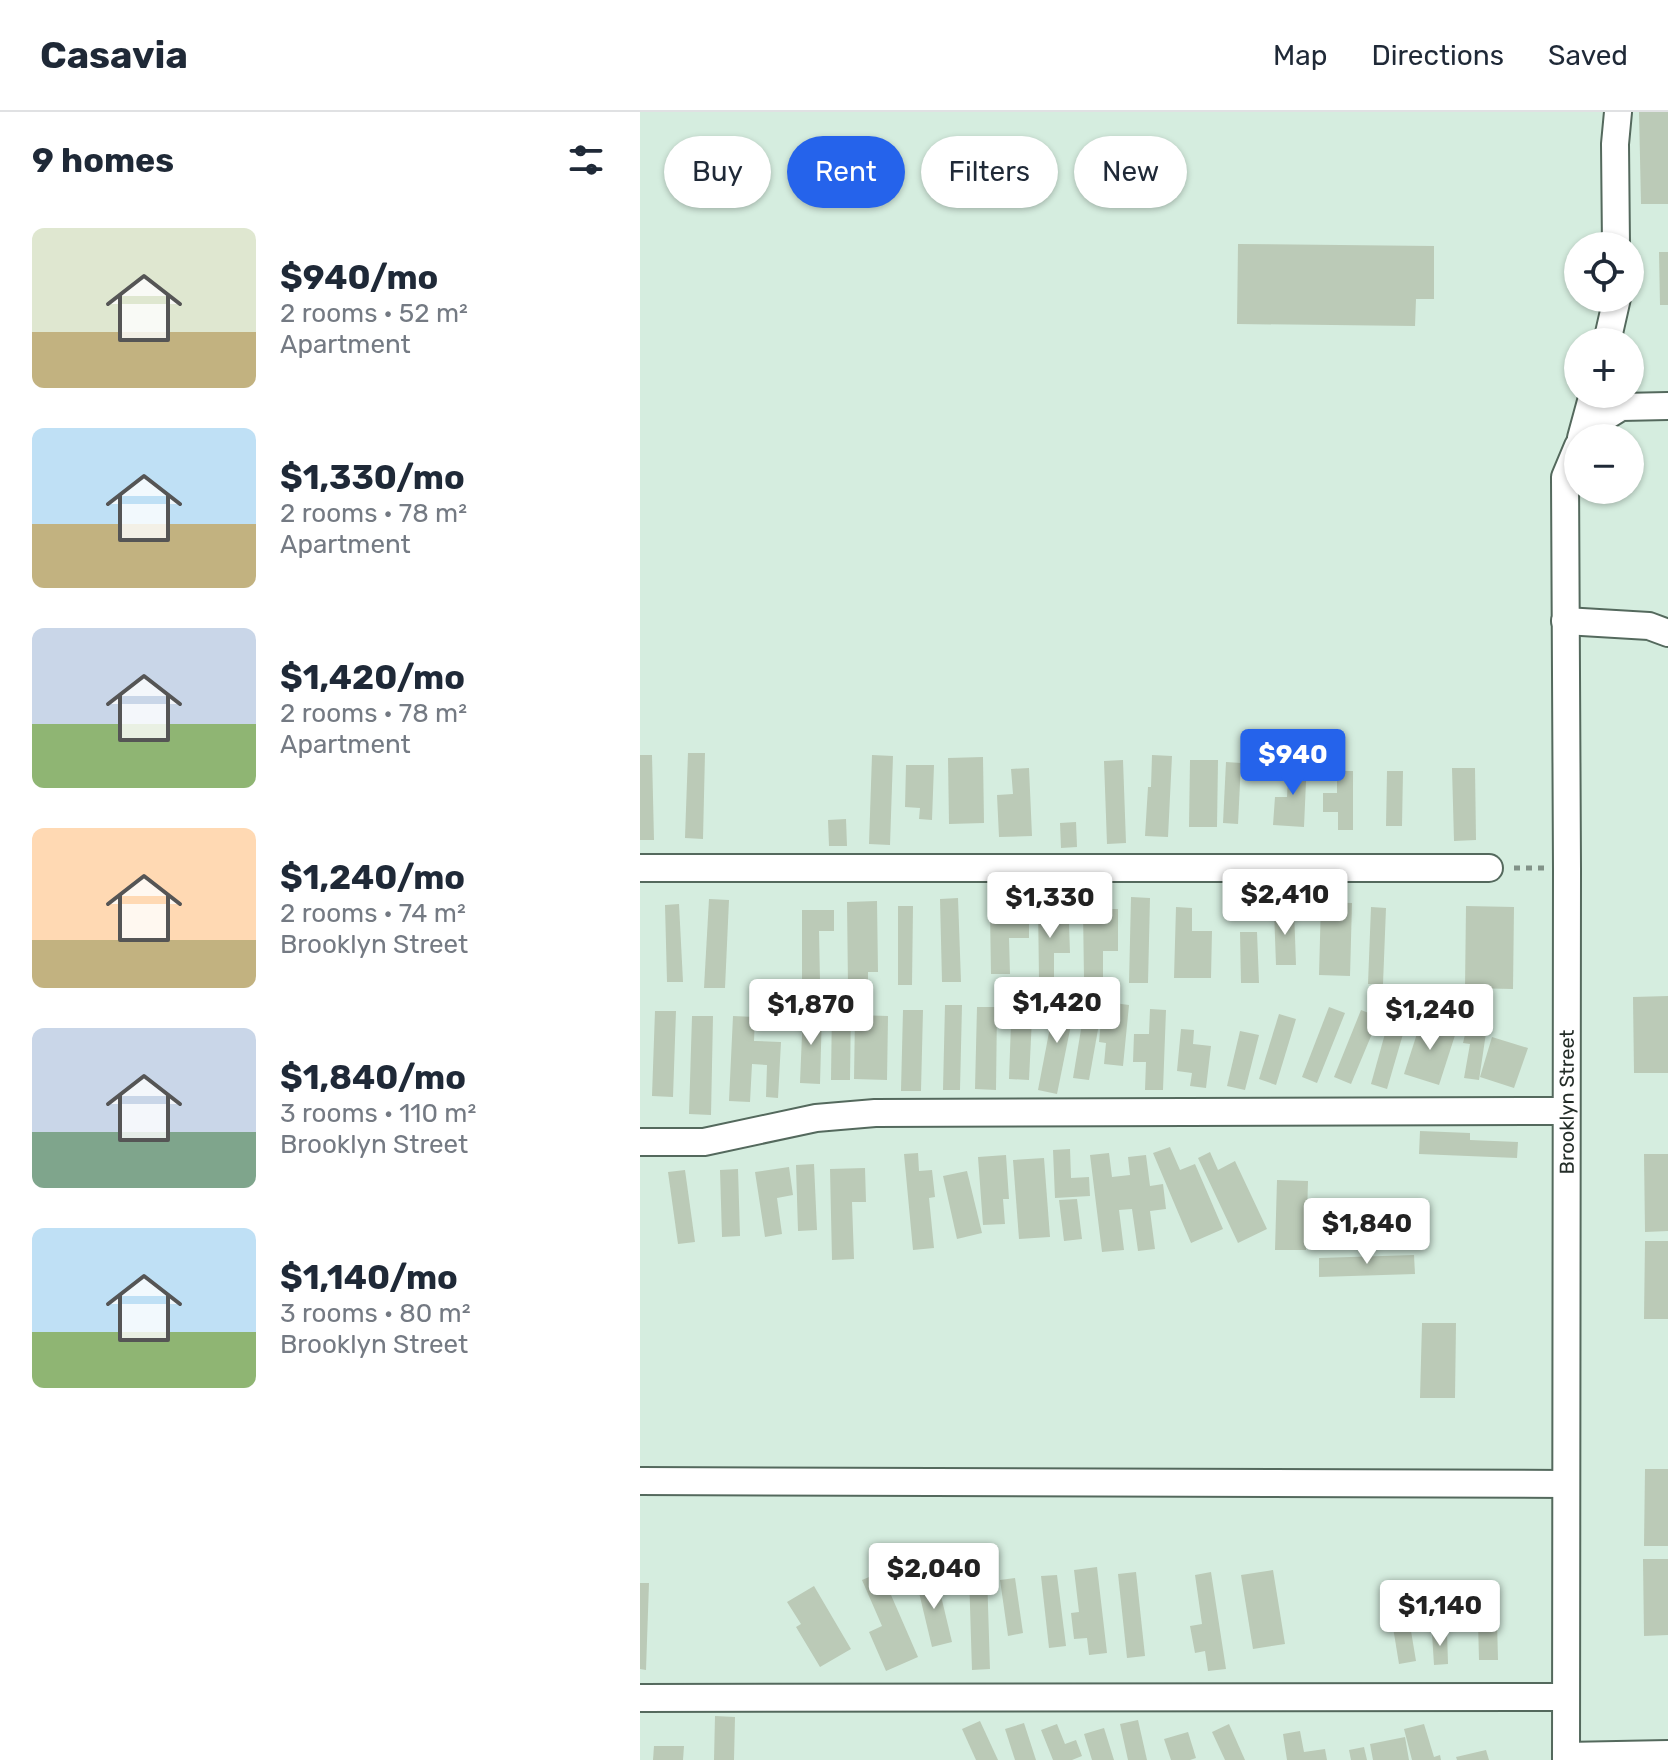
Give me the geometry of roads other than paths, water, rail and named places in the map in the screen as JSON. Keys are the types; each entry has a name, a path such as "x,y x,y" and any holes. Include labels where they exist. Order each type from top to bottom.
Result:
{"street":[{"path":"1616,232 1615,144 1618,112"},
{"path":"1599,424 1621,407 1668,406"},
{"name":"Brooklyn Street","path":"1565,504 1566,1758"},
{"path":"1565,621 1649,626 1668,633"},
{"path":"640,868 1489,868"},
{"path":"640,1142 704,1142 816,1118 875,1113 1565,1111"},
{"path":"640,1481 1566,1484"},
{"path":"640,1698 1565,1697"},
{"path":"1566,1758 1668,1754"}]}
